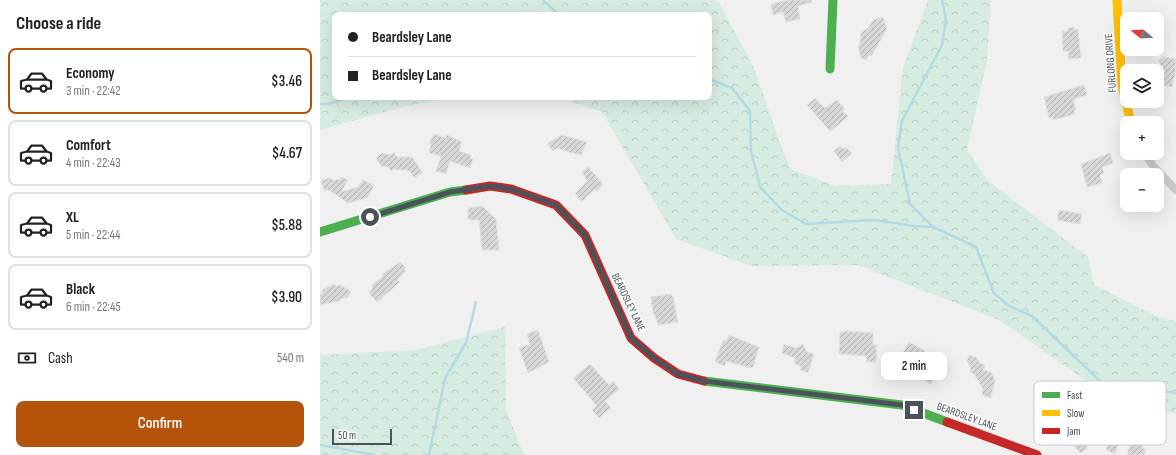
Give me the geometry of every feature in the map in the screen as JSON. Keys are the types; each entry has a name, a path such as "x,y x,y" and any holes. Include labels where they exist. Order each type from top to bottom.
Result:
{"street":[{"path":"830,69 833,0"},
{"name":"FURLONG DRIVE","path":"1117,0 1122,85 1129,116"},
{"path":"1149,160 1176,190"},
{"name":"BEARDSLEY LANE","path":"320,232 450,192 490,186 511,189 556,205 585,235 631,338 654,358 678,374 704,381 902,405 1037,455"}],"green space":[{"path":"320,0 715,0 719,2 754,68 781,146 791,169 835,186 891,184 903,67 928,0 991,0 987,61 967,149 987,180 1088,257 1094,285 1158,317 1176,321 1176,413 1166,412 1166,381 1086,381 999,320 858,265 751,266 676,239 602,112 567,100 712,100 712,12 332,12 332,100 439,100 406,106 320,130"},
{"path":"505,327 506,410 524,455 320,455 320,352 322,355 415,350"}],"building":[{"path":"788,0 811,0 812,2 798,6 800,19 786,22 783,12 773,15 771,4"},
{"path":"883,17 887,29 872,55 868,56 866,60 861,58 858,47 861,33 868,28 873,20"},
{"path":"1074,27 1074,30 1078,29 1081,58 1069,59 1068,51 1063,52 1062,31 1068,31 1068,28"},
{"path":"1164,57 1176,59 1175,77 1172,87 1164,85 1164,64 1160,64 1158,61"},
{"path":"1084,85 1087,95 1073,99 1076,110 1074,110 1075,114 1053,120 1053,117 1049,118 1044,97"},
{"path":"815,98 825,108 837,100 845,109 842,111 848,116 831,131 829,130 807,105"},
{"path":"434,134 446,138 447,135 462,142 459,151 471,155 470,158 473,159 470,168 450,161 446,174 436,171 441,156 429,153 431,145 429,144"},
{"path":"562,135 587,142 581,155 558,148 552,151 548,143"},
{"path":"840,146 842,148 847,148 852,153 842,162 834,151"},
{"path":"394,152 397,157 412,157 423,173 414,178 410,171 394,169 391,171 388,167 381,166 376,158 382,153 391,155"},
{"path":"1110,153 1113,163 1102,167 1104,173 1100,175 1102,183 1087,187 1081,164"},
{"path":"588,167 603,184 597,191 594,190 586,197 586,199 581,201 575,194 587,181 582,172"},
{"path":"341,177 348,180 341,192 358,187 363,180 374,185 367,198 348,203 329,190 324,191 321,180 329,178 335,181 336,179 339,180"},
{"path":"482,206 496,219 499,250 482,250 479,220 469,220 468,218 468,208"},
{"path":"1059,210 1082,214 1080,224 1057,220"},
{"path":"400,262 406,268 404,269 406,271 397,280 400,282 377,302 369,293 373,288 371,286 383,276 382,274"},
{"path":"334,284 335,286 340,285 351,291 348,297 339,299 340,301 320,305 320,294 323,294 322,290"},
{"path":"671,294 673,297 678,322 658,325 655,315 653,314 651,297"},
{"path":"538,330 549,362 528,373 519,348 530,344 527,334"},
{"path":"847,331 873,333 873,345 877,345 876,362 866,362 867,356 839,354 840,332"},
{"path":"729,335 759,347 753,367 750,368 726,361 725,366 715,362 723,340 726,341"},
{"path":"909,342 932,355 927,366 938,372 931,384 897,363"},
{"path":"784,344 796,348 803,344 807,352 814,354 808,373 800,370 801,366 794,363 795,358 782,353"},
{"path":"969,355 976,357 980,363 985,365 983,370 991,372 995,380 991,398 982,395 983,389 974,374 970,372 971,368 967,361"},
{"path":"590,364 609,385 613,381 619,389 605,401 611,408 599,418 592,410 597,406 573,378"},
{"path":"1074,445 1086,445 1088,448 1080,453"},
{"path":"1108,445 1118,445 1115,454 1106,449"},
{"path":"1130,445 1143,445 1142,447 1146,450 1144,455 1127,455"}],"waterway":[{"path":"543,0 556,12"},
{"path":"933,227 910,204 898,148 902,121 942,45 946,20 942,0"},
{"path":"712,80 732,88 750,111 751,151 760,187 782,210 806,224 875,220 914,226 933,227 976,247 994,293 1009,306 1032,316 1100,381"},
{"path":"320,104 328,104 341,100"},
{"path":"429,455 445,378 466,343 476,302"},
{"path":"1166,391 1176,393"},
{"path":"320,445 375,455"}],"traffic: fast":[{"path":"830,69 833,0"},
{"path":"320,232 450,192 466,190"},
{"path":"704,381 902,405 947,422"}],"traffic: slow":[{"path":"1117,0 1122,85 1129,116"}],"traffic: jam":[{"path":"466,190 490,186 511,189 556,205 585,235 631,338 654,358 678,374 704,381"},
{"path":"947,422 1037,455"}],"route":[{"path":"370,217 450,192 490,186 511,189 556,205 585,235 631,338 654,358 678,374 704,381 902,405 914,410"}]}
